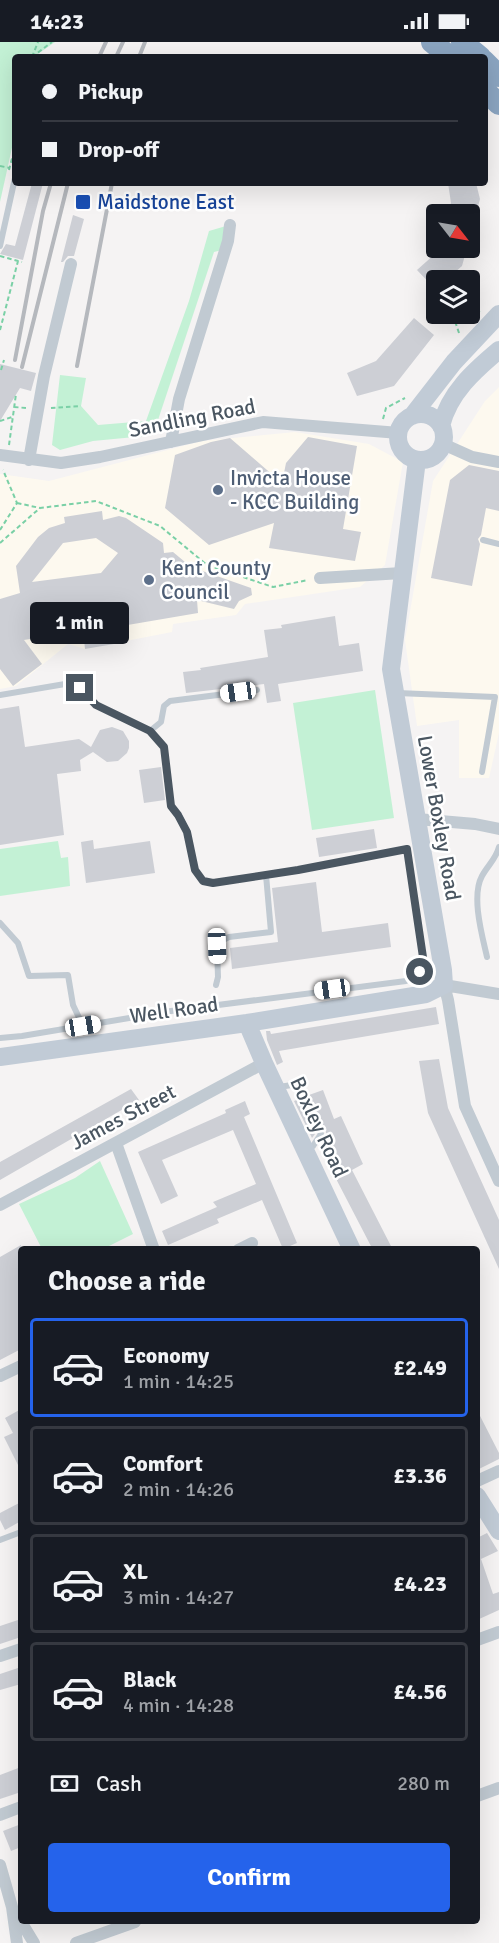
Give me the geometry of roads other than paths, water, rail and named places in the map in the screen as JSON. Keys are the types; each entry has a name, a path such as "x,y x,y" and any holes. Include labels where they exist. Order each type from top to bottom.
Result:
{"highway":[{"path":"432,42 446,54"},
{"path":"462,42 476,54"},
{"path":"488,65 499,76"},
{"path":"488,94 499,104"}],"main road":[{"path":"412,416 429,416 441,426 443,444 440,450 430,458 417,460 405,453 399,440 402,425 412,416 454,362 499,314"},
{"path":"441,426 453,397 475,370 499,350"},
{"name":"Lower Boxley Road","path":"417,460 391,669 444,986"},
{"path":"247,1023 426,994 444,986"},
{"name":"Well Road","path":"0,1056 247,1023"},
{"name":"Boxley Road","path":"247,1023 275,1088 350,1246"},
{"path":"480,1498 499,1531"}],"street":[{"path":"171,442 179,399 228,241 230,225"},
{"path":"29,460 44,376 72,264"},
{"name":"Sandling Road","path":"4,450 29,460 61,464 263,422 399,433"},
{"path":"443,444 472,457 499,462"},
{"path":"320,578 402,573"},
{"path":"417,819 474,824 499,830"},
{"path":"499,994 444,986 465,1106 499,1181"},
{"name":"James Street","path":"0,1205 264,1064"},
{"path":"116,1143 153,1246"},
{"path":"246,1246 252,1243"},
{"path":"0,1376 18,1367"},
{"path":"480,1490 499,1471"},
{"path":"480,1639 499,1632"},
{"path":"0,1656 18,1650"},
{"path":"480,1795 499,1788"},
{"path":"0,1815 18,1808"},
{"path":"0,1865 12,1907 17,1943"},
{"path":"12,1907 18,1917"},
{"path":"22,1924 34,1943"},
{"path":"75,1943 129,1924"}],"lane":[{"path":"0,246 13,186"},
{"path":"483,540 499,544"},
{"path":"0,695 65,684 80,688 96,705 150,731 164,747 171,806 187,832 195,870 203,881 213,883 266,875 407,849 424,964 413,979 406,981 171,1011 0,1038"},
{"path":"150,731 161,722 164,706 170,701 257,690"},
{"path":"395,693 495,697 482,772"},
{"path":"487,957 477,909 478,898 481,878 496,856 499,847"},
{"path":"216,985 219,942 229,937 271,932 266,875"},
{"path":"0,922 18,942 29,976 68,975 74,1005 83,1026"},
{"path":"0,1540 18,1533"}],"railway":[{"path":"100,54 106,42"},
{"path":"117,54 123,42"},
{"path":"140,54 145,42"},
{"path":"15,360 43,211 50,186"},
{"path":"22,367 67,186"},
{"path":"77,366 111,186"}],"place":[{"name":"Maidstone East","path":"83,202"},
{"name":"Invicta House - KCC Building","path":"218,490"},
{"name":"Kent County Council","path":"149,580"}]}
